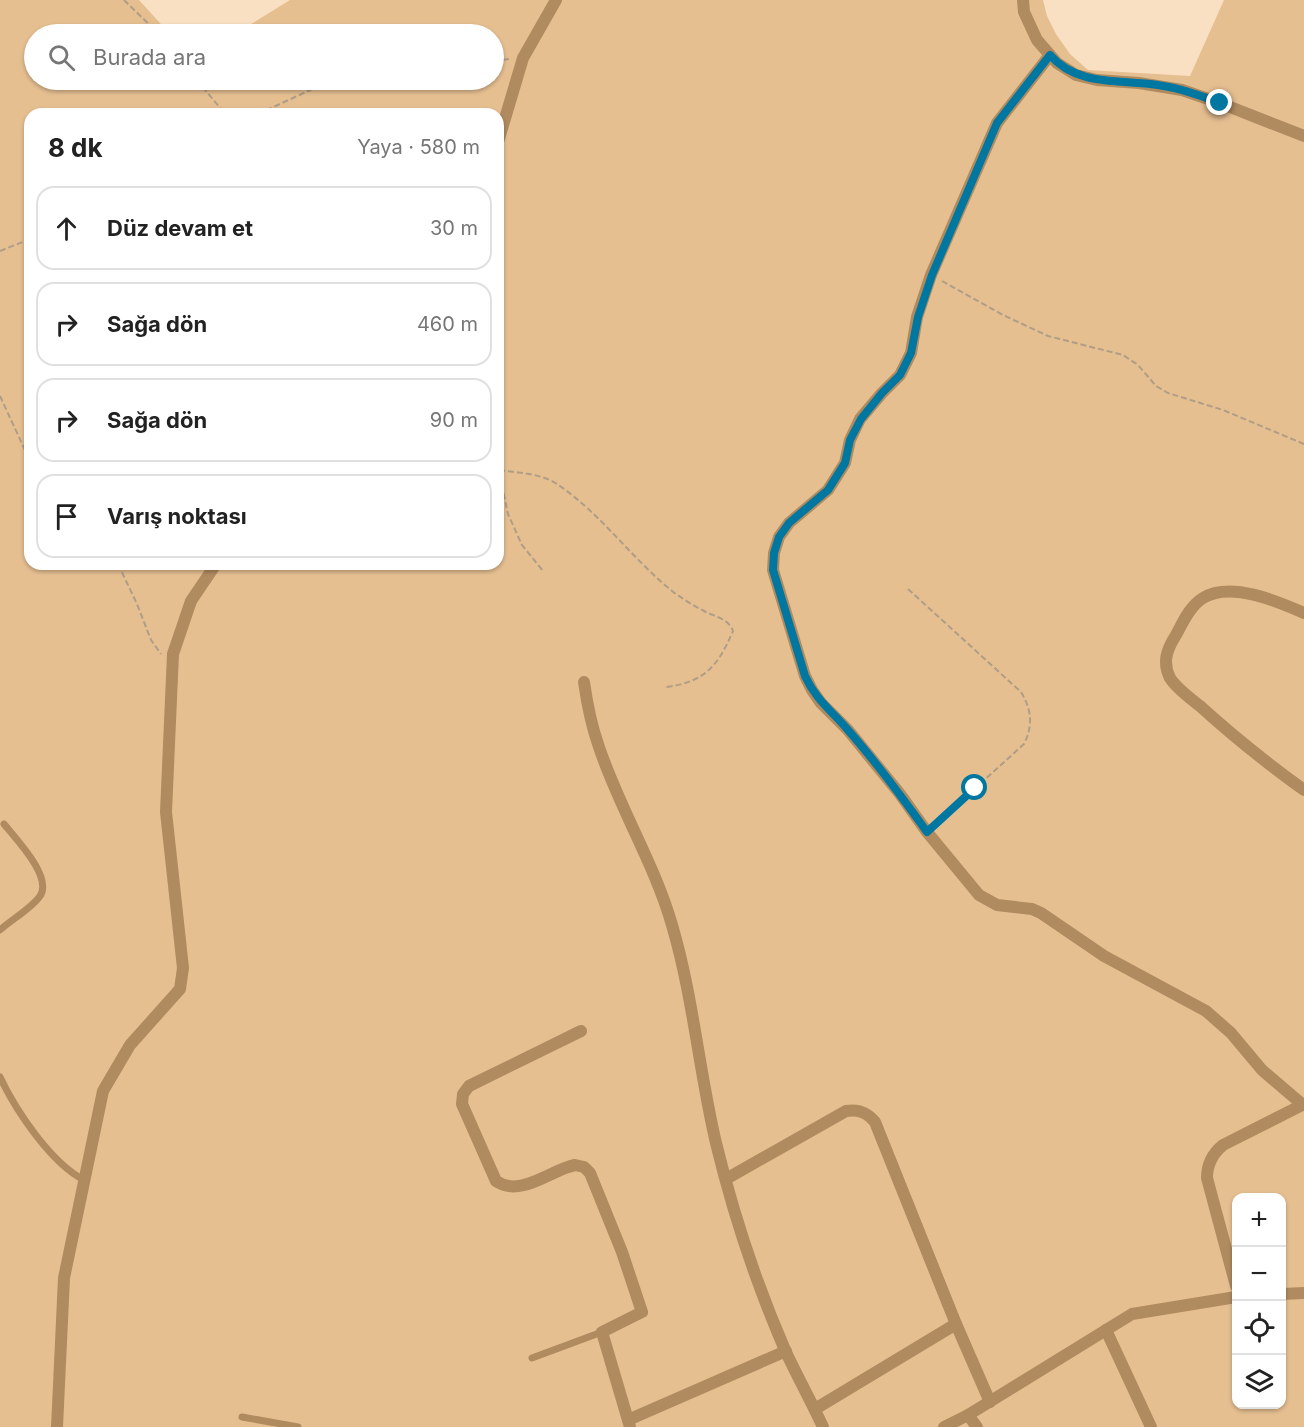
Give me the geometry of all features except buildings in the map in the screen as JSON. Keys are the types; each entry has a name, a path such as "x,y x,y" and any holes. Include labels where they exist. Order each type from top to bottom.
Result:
{"street":[{"path":"504,122 523,58 556,0"},
{"path":"1023,0 1024,12 1037,40 1057,63 1076,75 1097,80 1139,83 1182,90 1211,99 1304,136"},
{"path":"1050,55 997,123 932,275 918,317 911,353 900,375 861,419 850,440 845,463 828,490 789,523 779,537 774,553 773,570 805,676 812,690 880,769 927,832 979,895 997,905 1032,909 1041,913 1104,956 1206,1011 1231,1033 1268,1075 1304,1104 1223,1145 1208,1165 1207,1178 1232,1271"},
{"path":"57,1427 64,1278 103,1091 130,1045 180,989 183,968 166,812 173,654 191,601 212,570"},
{"path":"1304,613 1269,598 1233,591 1212,593 1193,606 1168,648 1166,657 1169,676 1175,684 1234,736 1304,790"},
{"path":"584,682 598,746 654,871 672,925 711,1119 726,1179 752,1264 786,1351 824,1427"},
{"path":"581,1031 469,1086 463,1094 462,1104 496,1181 503,1185 519,1187 575,1165 584,1167 590,1173 622,1252 642,1312 602,1332 629,1424 786,1351"},
{"path":"726,1179 846,1111 856,1110 866,1114 875,1122 956,1324 990,1402"},
{"path":"1286,1294 1304,1293"},
{"path":"944,1427 990,1402 1132,1314 1232,1298"},
{"path":"815,1409 956,1324"},
{"path":"1106,1330 1151,1427"},
{"path":"968,1415 977,1427"}],"lane":[{"path":"0,930 39,898 43,883 39,871 4,824"},
{"path":"0,1077 29,1126 67,1168 84,1180"},
{"path":"532,1358 602,1332"},
{"path":"242,1417 298,1427"}],"path":[{"path":"124,0 149,24"},
{"path":"205,90 220,108"},
{"path":"271,108 310,90"},
{"path":"0,250 24,241"},
{"path":"932,275 1003,315 1048,336 1124,355 1138,365 1156,386 1168,393 1223,410 1304,444"},
{"path":"0,396 24,447"},
{"path":"504,469 538,475 556,483 676,593 728,623 733,631 724,652 714,666 700,677 684,684 666,687"},
{"path":"504,494 508,514 522,545 543,571"},
{"path":"121,570 151,640 173,671"},
{"path":"908,589 1021,692 1029,708 1030,716 1029,731 1023,744 927,832"}],"shaded area":[{"path":"0,0 139,0 161,24 24,24 24,90 504,90 504,24 251,24 290,0 1043,0 1047,16 1056,34 1070,54 1088,70 1190,76 1224,0 1304,0 1304,1427 0,1427"}],"route":[{"path":"975,788 927,832 900,794 848,730 821,703 805,676 773,570 774,553 779,537 789,523 828,490 845,463 850,440 861,419 900,375 911,353 918,317 932,275 997,123 1050,55 1057,63 1076,75 1097,80 1161,85 1220,103"}]}
